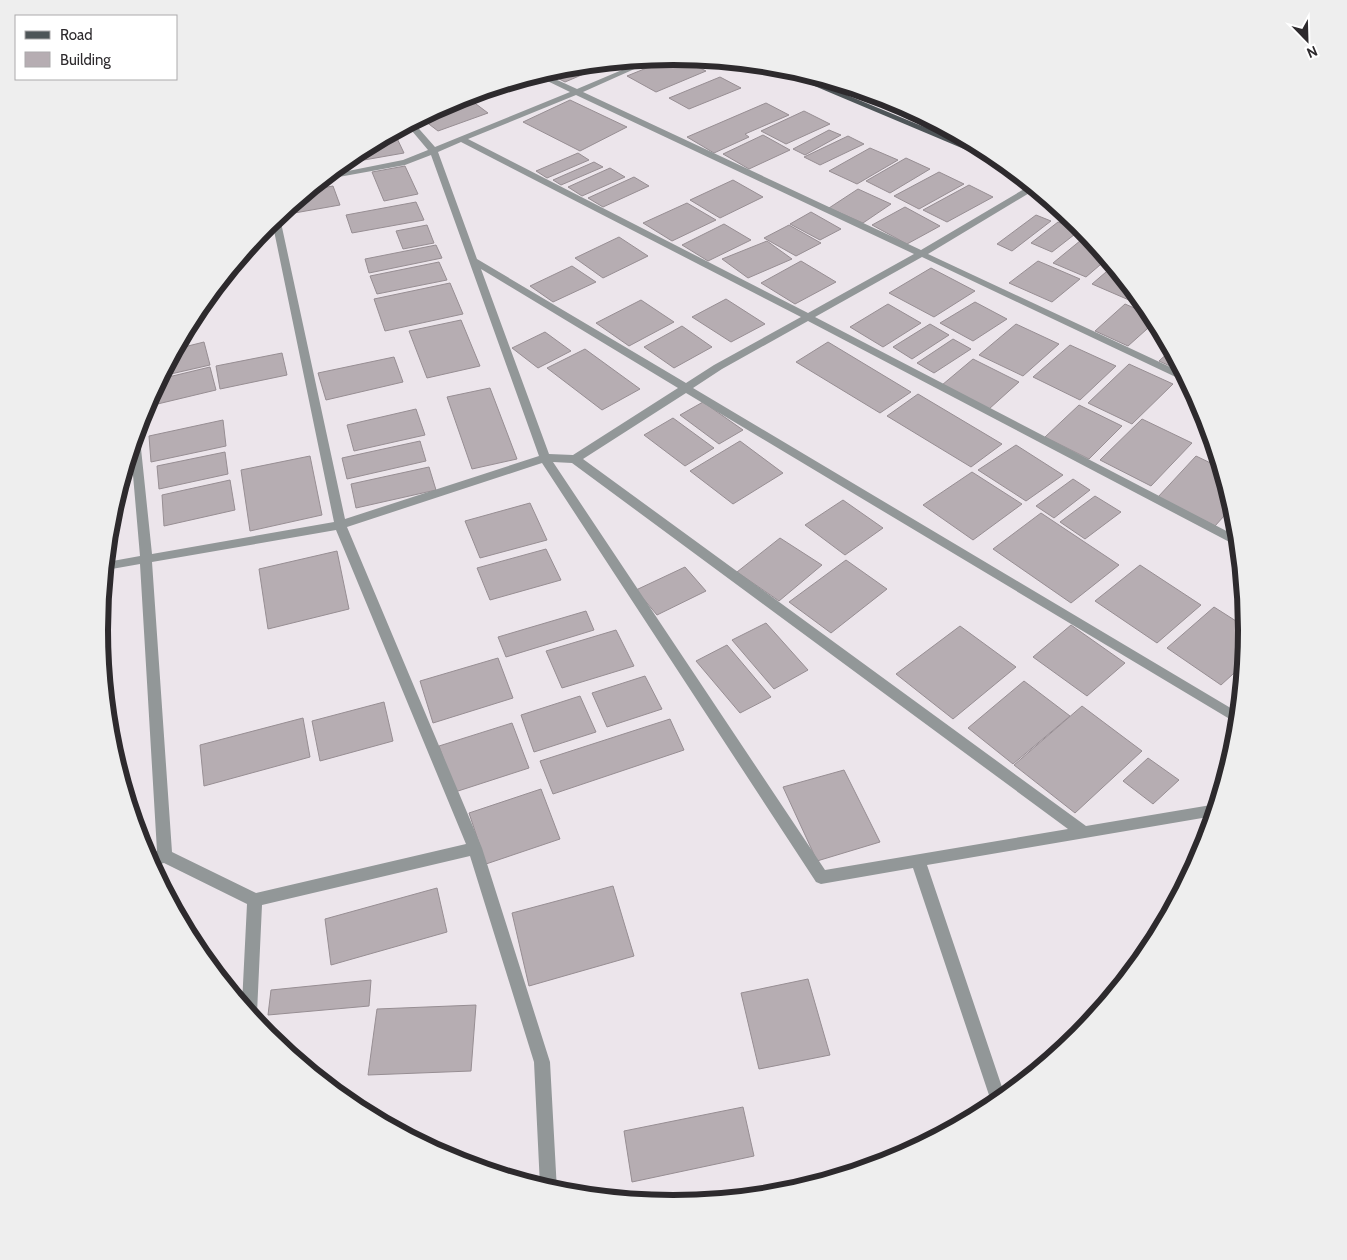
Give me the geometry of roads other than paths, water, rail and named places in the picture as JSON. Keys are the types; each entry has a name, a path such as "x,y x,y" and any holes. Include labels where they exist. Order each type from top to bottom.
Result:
{"main road":[{"path":"806,81 965,146"}],"street":[{"path":"340,175 405,162 637,66"},
{"path":"549,79 1177,374"},
{"path":"414,128 434,150 546,458 821,877 1209,811"},
{"path":"461,139 808,317 1231,539"},
{"path":"575,459 718,367 922,254 1028,191"},
{"path":"278,227 340,526 475,848 542,1062 549,1181"},
{"path":"474,262 1232,715"},
{"path":"136,454 146,558 165,856"},
{"path":"112,565 340,526 546,458 575,459 1083,832"},
{"path":"157,858 165,856 255,900 475,848"},
{"path":"918,860 996,1093"},
{"path":"250,1004 255,900"}]}
